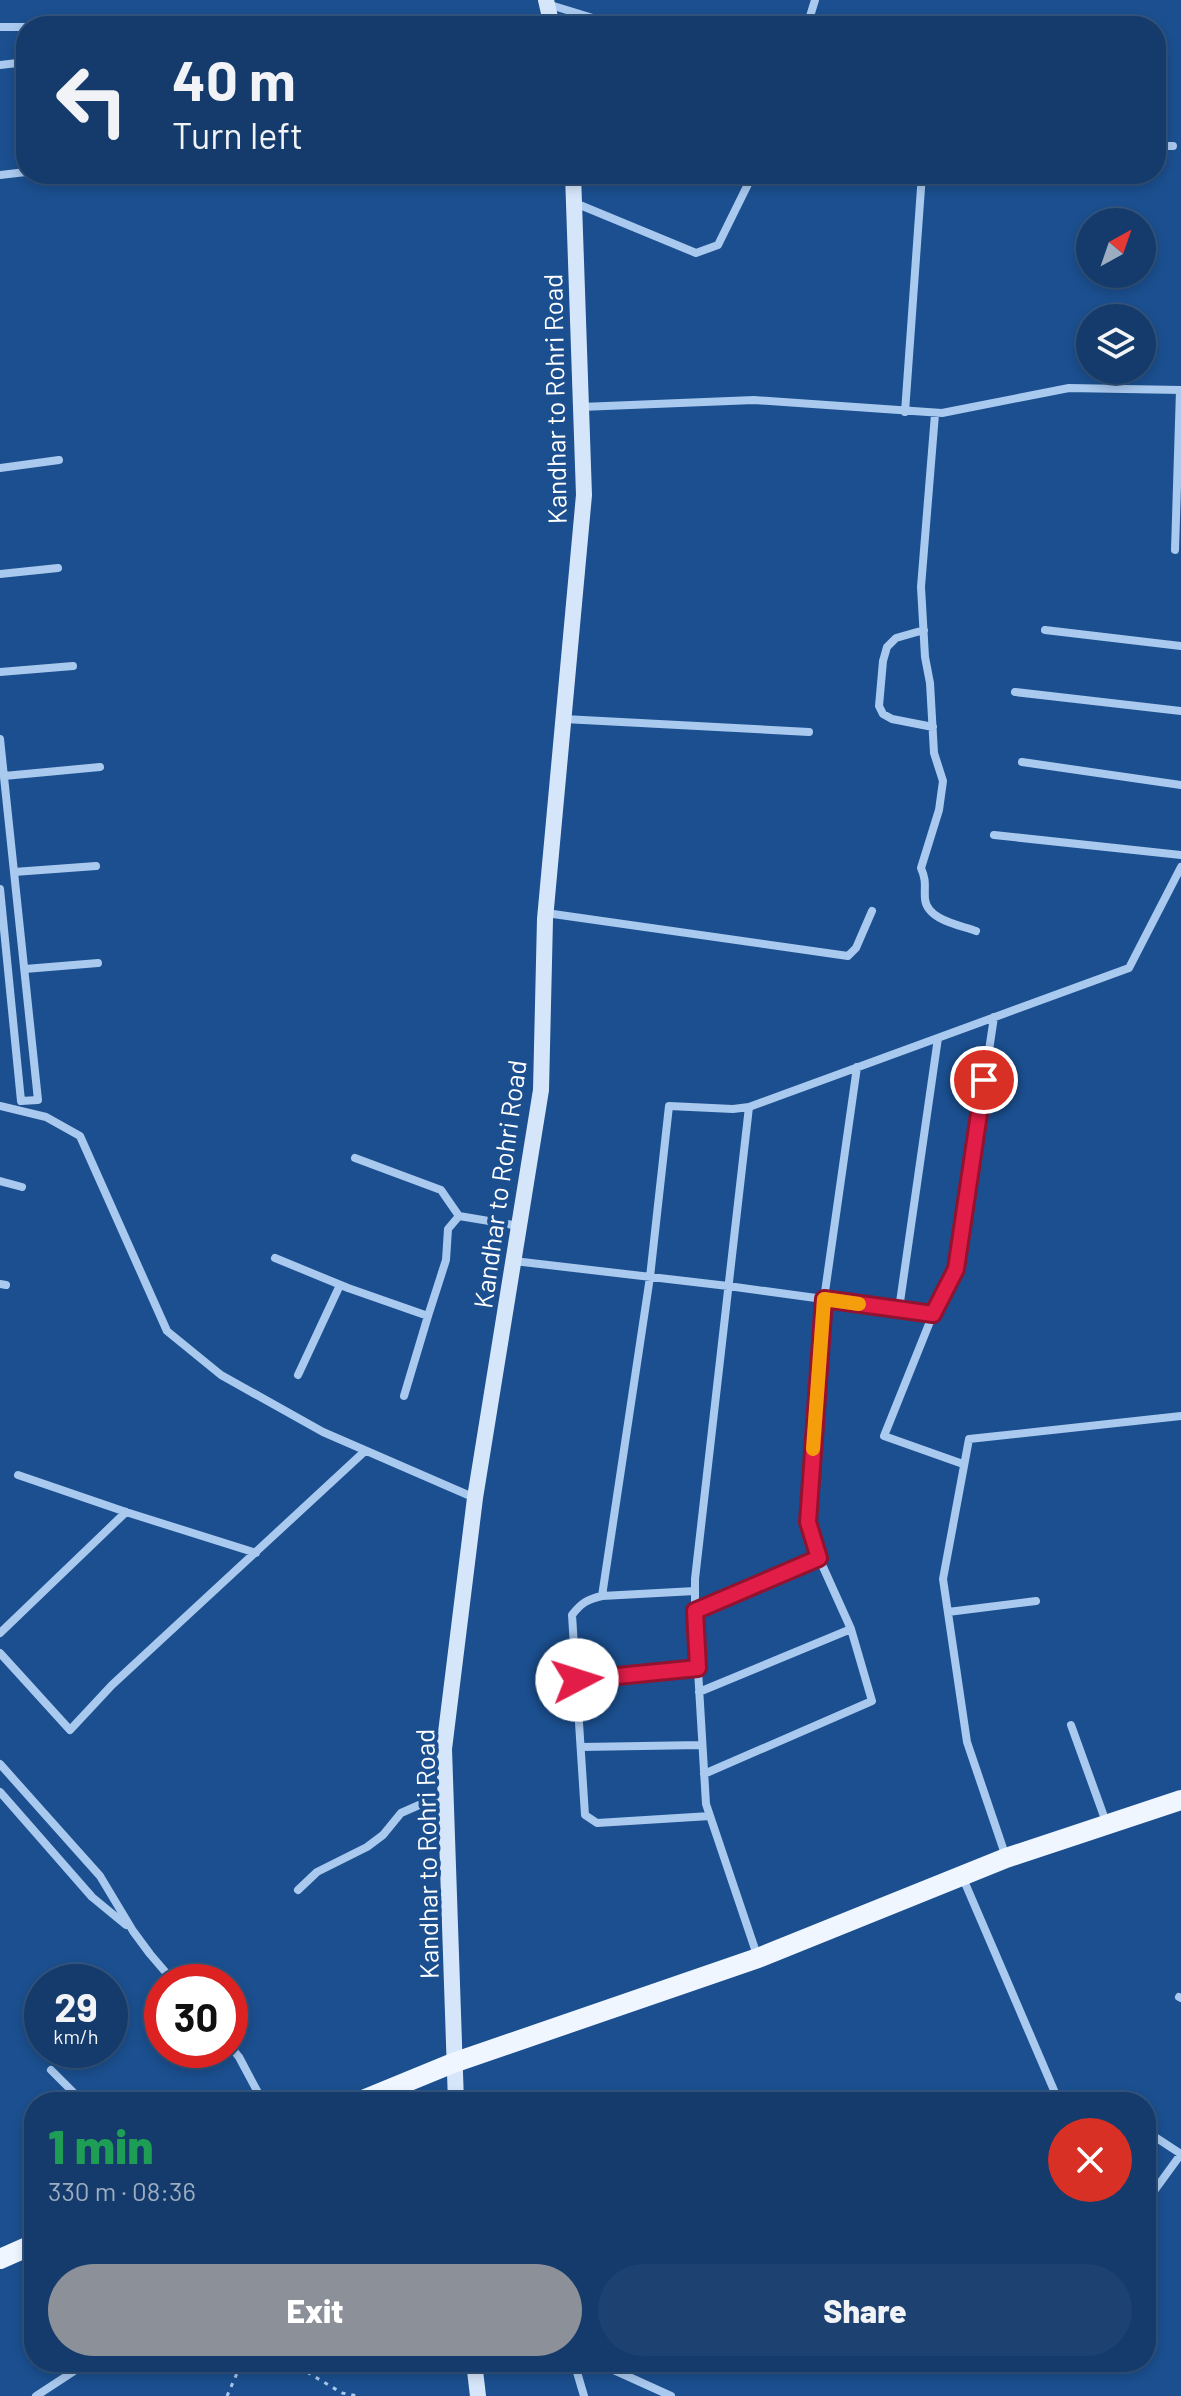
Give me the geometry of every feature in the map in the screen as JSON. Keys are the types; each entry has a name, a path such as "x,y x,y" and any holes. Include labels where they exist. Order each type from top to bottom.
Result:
{"main road":[{"path":"382,2092 453,2063 758,1958 1006,1858 1181,1800"},
{"path":"0,2259 24,2248"}],"street":[{"path":"549,12 569,16"},
{"path":"1166,146 1173,146"},
{"name":"Kandhar to Rohri Road","path":"455,2092 444,1749 475,1498 541,1090 546,913 584,495 573,184"},
{"path":"574,203 696,253 718,245 745,184"},
{"path":"905,412 921,184"},
{"path":"581,407 754,400 935,414 1069,388 1180,390 1175,550"},
{"path":"935,414 921,587 934,753 943,781 939,810 921,868 926,880 928,910 976,931"},
{"path":"0,468 59,460"},
{"path":"0,574 58,568"},
{"path":"924,630 896,638 887,647 879,706 883,714 892,719 933,727"},
{"path":"1045,630 1181,646"},
{"path":"0,672 73,666"},
{"path":"1015,692 1181,711"},
{"path":"563,719 809,732"},
{"path":"0,739 38,1100 21,1101 4,964 0,889"},
{"path":"1022,762 1181,785"},
{"path":"4,776 100,767"},
{"path":"994,835 1181,855"},
{"path":"14,872 96,866"},
{"path":"602,1596 650,1277 669,1106 749,1107 1129,968 1180,872"},
{"path":"546,913 848,956 856,948 872,911"},
{"path":"25,969 98,963"},
{"path":"963,1464 884,1436 933,1314 956,1269 994,1017"},
{"path":"899,1309 938,1038"},
{"path":"704,1774 872,1701 851,1629 819,1558 808,1522 824,1299 857,1067"},
{"path":"0,1106 46,1117 80,1136 167,1331 221,1375 323,1432 475,1498"},
{"path":"749,1107 695,1611 706,1804 758,1958"},
{"path":"355,1158 441,1190 459,1216 519,1226"},
{"path":"0,1181 22,1187"},
{"path":"404,1396 446,1260 448,1229 459,1216"},
{"path":"275,1258 428,1316"},
{"path":"513,1261 933,1314"},
{"path":"298,1375 340,1285"},
{"path":"1006,1858 967,1742 943,1579 969,1439 1181,1416"},
{"path":"0,1653 70,1730 112,1685 365,1451"},
{"path":"18,1475 256,1553"},
{"path":"0,1633 126,1512"},
{"path":"695,1611 819,1558"},
{"path":"695,1591 602,1596 588,1599 572,1615 585,1815 597,1823 710,1816"},
{"path":"948,1612 1036,1601"},
{"path":"699,1692 851,1629"},
{"path":"577,1680 698,1668"},
{"path":"1071,1725 1107,1824"},
{"path":"581,1747 702,1745"},
{"path":"0,1764 100,1876 133,1931 160,1964"},
{"path":"11,1776 0,1789 92,1897 133,1931"},
{"path":"298,1890 317,1872 367,1847 383,1835 401,1813 445,1794"},
{"path":"961,1876 1055,2092"},
{"path":"245,2068 258,2092"},
{"path":"51,2070 73,2092"},
{"path":"1156,2138 1181,2154 1156,2188"},
{"path":"36,2396 73,2372"},
{"path":"475,2372 478,2396"},
{"path":"577,2372 584,2396"},
{"path":"618,2372 671,2396"}],"path":[{"path":"227,2396 238,2372"},
{"path":"307,2372 342,2393 358,2396"}],"slow traffic":[{"path":"813,1449 824,1299 859,1304"}],"route":[{"path":"577,1680 698,1668 695,1611 819,1558 808,1522 824,1299 933,1314 956,1269 984,1080"}]}
